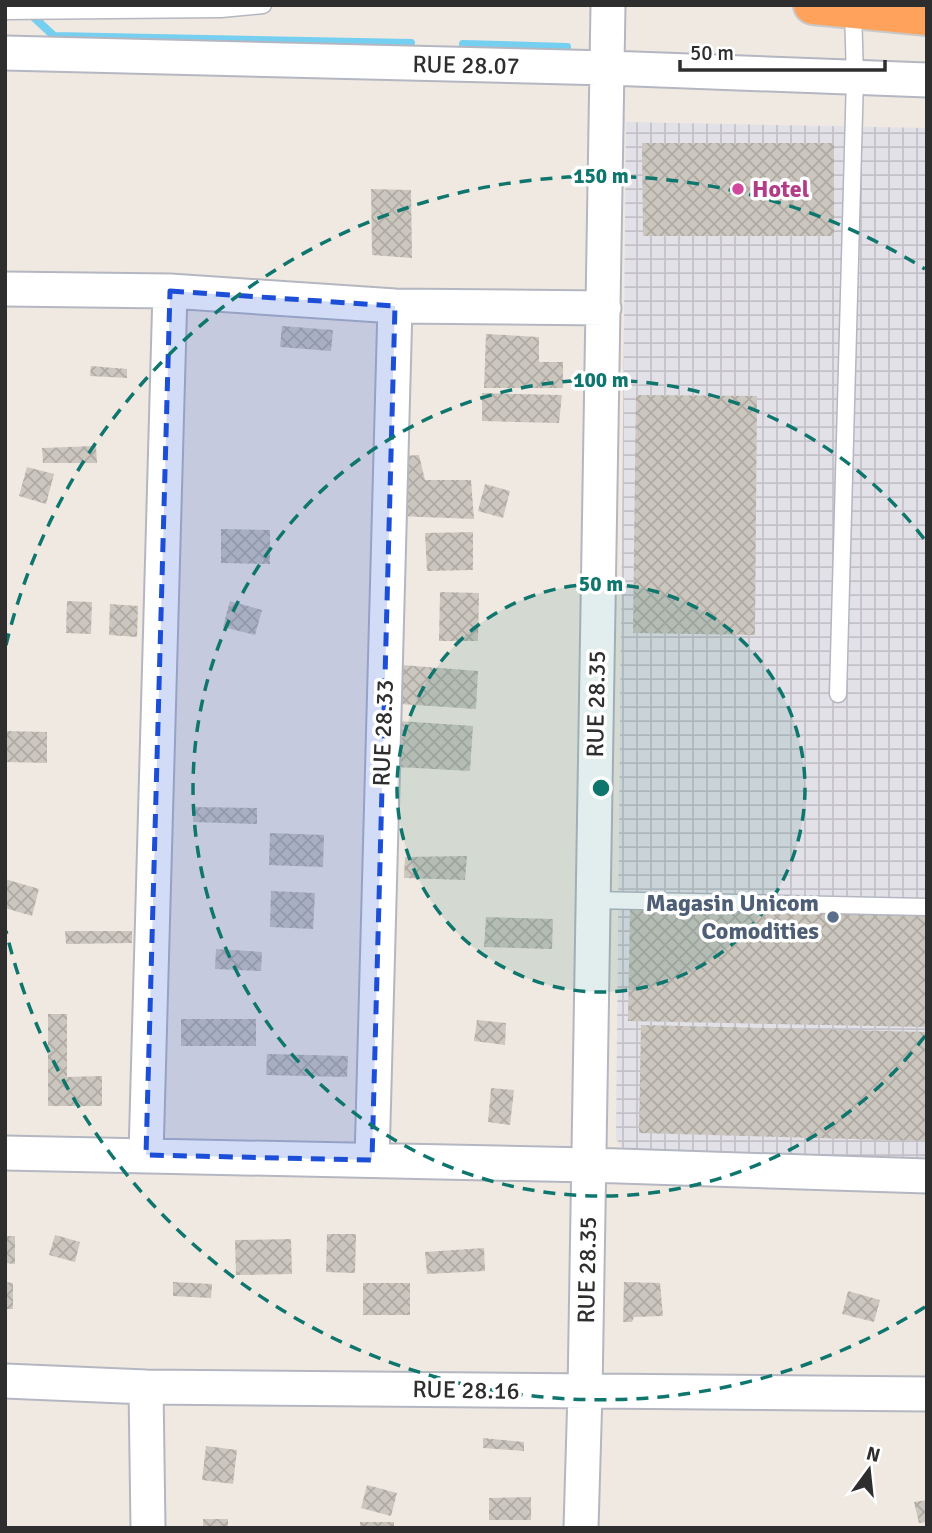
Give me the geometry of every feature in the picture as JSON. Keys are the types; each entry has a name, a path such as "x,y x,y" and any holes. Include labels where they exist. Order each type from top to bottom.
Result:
{"highway":[{"path":"813,5 927,16"}],"street":[{"name":"RUE 28.35","path":"581,1528 608,5"},
{"name":"RUE 28.07","path":"5,53 608,68 927,80"},
{"path":"5,289 170,291 395,306 604,308"},
{"path":"146,1155 170,291"},
{"name":"RUE 28.33","path":"372,1160 395,306"},
{"path":"5,1153 589,1165 927,1176"},
{"name":"RUE 28.16","path":"5,1381 146,1387 927,1394"},
{"path":"146,1387 148,1528"}],"lane":[{"path":"5,11 221,9 263,5"},
{"path":"838,694 855,77 853,10"},
{"path":"592,900 927,907"}],"highlighted area":[{"path":"170,291 395,306 372,1160 146,1155"}],"shaded area":[{"path":"626,122 927,128 927,1158 627,1153 616,1139"}],"building":[{"name":"Hotel","path":"642,143 834,143 834,236 643,236"},
{"path":"371,189 411,190 412,258 372,255"},
{"path":"282,326 333,330 331,351 280,347"},
{"path":"486,334 539,337 539,362 563,362 563,388 484,388"},
{"path":"91,366 127,369 127,378 90,376"},
{"path":"482,393 562,395 559,423 482,421"},
{"path":"636,395 757,396 755,635 633,633"},
{"path":"96,446 97,463 43,463 42,448"},
{"path":"419,455 425,480 471,480 474,519 396,516 399,456"},
{"path":"27,467 54,474 46,504 19,496"},
{"path":"485,484 510,491 503,518 478,511"},
{"path":"221,529 270,530 270,564 221,563"},
{"path":"473,532 473,570 427,571 425,533"},
{"path":"440,592 479,593 478,641 439,641"},
{"path":"67,601 92,602 91,634 66,633"},
{"path":"230,601 262,610 255,635 223,627"},
{"path":"110,604 138,606 137,637 109,635"},
{"path":"402,665 478,671 476,709 400,704"},
{"path":"400,721 473,726 470,771 397,767"},
{"path":"5,731 47,732 47,763 5,762"},
{"path":"193,807 257,808 257,824 193,822"},
{"path":"270,833 324,835 323,867 269,865"},
{"path":"467,856 465,880 404,878 405,857"},
{"path":"5,879 39,889 32,916 5,908"},
{"path":"271,891 315,893 313,929 270,927"},
{"path":"630,907 927,914 925,1027 628,1021"},
{"path":"486,917 553,919 552,949 484,947"},
{"path":"65,931 132,931 132,943 66,944"},
{"path":"216,949 262,952 261,971 215,969"},
{"path":"48,1014 67,1014 67,1077 102,1076 102,1106 48,1106"},
{"path":"181,1019 256,1019 256,1046 181,1046"},
{"path":"477,1020 506,1023 505,1045 474,1041"},
{"path":"641,1025 927,1032 927,1141 639,1133"},
{"path":"267,1054 348,1056 347,1077 266,1075"},
{"path":"491,1088 514,1090 510,1125 488,1122"},
{"path":"327,1234 356,1234 355,1273 326,1272"},
{"path":"55,1235 80,1242 75,1262 49,1255"},
{"path":"5,1236 15,1236 15,1264 5,1263"},
{"path":"291,1239 292,1274 236,1275 235,1240"},
{"path":"484,1248 485,1271 427,1274 425,1252"},
{"path":"5,1282 13,1283 13,1309 5,1309"},
{"path":"173,1282 212,1284 211,1298 173,1296"},
{"path":"624,1282 660,1283 663,1316 634,1317 632,1322 623,1322"},
{"path":"363,1283 410,1283 410,1315 363,1315"},
{"path":"848,1291 880,1300 874,1322 842,1314"},
{"path":"483,1438 524,1442 524,1451 483,1448"},
{"path":"206,1446 237,1450 233,1484 202,1480"},
{"path":"367,1485 397,1493 391,1516 361,1508"},
{"path":"531,1497 531,1520 489,1520 489,1498"},
{"path":"927,1500 927,1522 919,1523 914,1502"},
{"path":"203,1519 228,1519 228,1528 203,1528"},
{"path":"360,1522 394,1522 394,1528 360,1528"}],"waterway":[{"path":"27,11 54,36 411,43"},
{"path":"463,44 567,47"}],"place":[{"name":"Hotel","path":"738,189"},
{"name":"Magasin Unicom Comodities","path":"833,917"}]}
